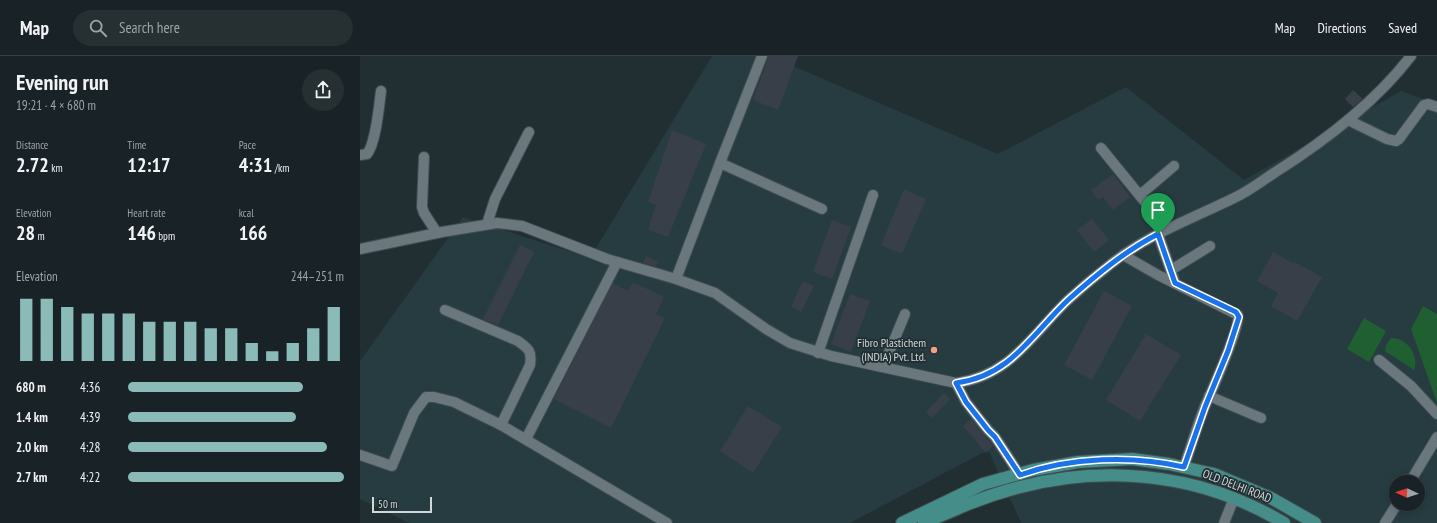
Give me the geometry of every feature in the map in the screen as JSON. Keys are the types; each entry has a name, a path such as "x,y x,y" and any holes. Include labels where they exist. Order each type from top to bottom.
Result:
{"main road":[{"name":"OLD DELHI ROAD","path":"902,523 983,484 1020,475 1033,470 1078,462 1132,459 1169,464 1214,474 1264,495 1315,523"},
{"name":"OLD DELHI ROAD","path":"924,523 983,498 1022,486 1064,478 1098,475 1144,476 1205,487 1256,507 1284,523"}],"street":[{"path":"676,279 762,56"},
{"path":"360,249 487,224 497,223 522,226 617,262 676,279 715,293 766,329 790,343 818,353 956,383 969,381 988,375 1020,352 1068,301 1108,266 1140,243 1237,197 1303,155 1348,120 1379,93 1411,56"},
{"path":"360,155 367,154 374,138 381,91"},
{"path":"1348,120 1387,139 1396,141 1424,105 1428,104 1437,107"},
{"path":"487,224 495,199 529,132"},
{"path":"1101,148 1140,196 1163,232 1175,283"},
{"path":"424,157 422,207 424,213 437,233"},
{"path":"720,163 822,209"},
{"path":"1140,196 1174,166"},
{"path":"818,353 873,195"},
{"path":"1171,270 1210,246"},
{"path":"1123,255 1238,315 1238,321 1184,467"},
{"path":"526,439 617,262"},
{"path":"445,310 518,341 528,349 531,356 530,365 501,425"},
{"path":"883,367 905,314"},
{"path":"1379,360 1411,386 1437,414"},
{"path":"956,383 966,402 995,437 1020,475"},
{"path":"1209,396 1261,418"},
{"path":"360,456 392,466 414,413 426,397 434,397 454,402 501,425 574,469 636,503 667,523"},
{"path":"1414,475 1437,437"},
{"path":"1224,523 1234,498"},
{"path":"1385,523 1393,511"}],"shaded area":[{"path":"712,56 770,56 998,154 1126,87 1244,180 1401,91 1437,104 1437,523 1021,523 988,450 850,523 409,523 360,499 360,361 463,217 590,258"}],"green space":[{"path":"1423,306 1437,314 1437,403 1411,329"},
{"path":"1364,318 1386,331 1369,362 1347,349"},
{"path":"1391,338 1402,340 1410,348 1415,359 1414,370 1385,351 1386,345"}],"building":[{"path":"769,56 798,56 778,110 753,100"},
{"path":"1353,90 1363,99 1353,107 1345,99"},
{"path":"672,130 706,144 668,237 648,230 656,205 648,202"},
{"path":"1113,174 1130,197 1113,210 1103,197 1098,200 1091,190"},
{"path":"904,189 926,199 902,254 881,245"},
{"path":"1092,219 1109,240 1094,252 1077,230"},
{"path":"832,220 851,227 832,279 813,272"},
{"path":"520,245 534,252 498,325 483,319"},
{"path":"1273,252 1322,277 1297,321 1271,306 1278,293 1257,281"},
{"path":"646,256 658,261 656,266 643,263"},
{"path":"803,281 814,286 801,312 791,307"},
{"path":"633,282 664,297 656,314 665,318 611,428 554,399 613,283 628,291"},
{"path":"1104,291 1132,306 1092,380 1064,365"},
{"path":"850,294 870,301 851,352 831,344"},
{"path":"1146,334 1181,355 1140,421 1106,400"},
{"path":"944,393 950,399 932,418 926,412"},
{"path":"748,406 782,427 753,473 720,451"},
{"path":"971,419 993,446 986,453 963,426"}],"place":[{"name":"Fibro Plastichem (INDIA) Pvt. Ltd.","path":"934,350"}],"route":[{"path":"1158,234 1175,283 1236,312 1239,317 1228,351 1205,407 1184,467 1132,459 1078,462 1033,470 1020,475 995,437 966,402 956,383 969,381 988,375 1020,352 1068,301 1108,266 1140,243 1158,234"}]}
